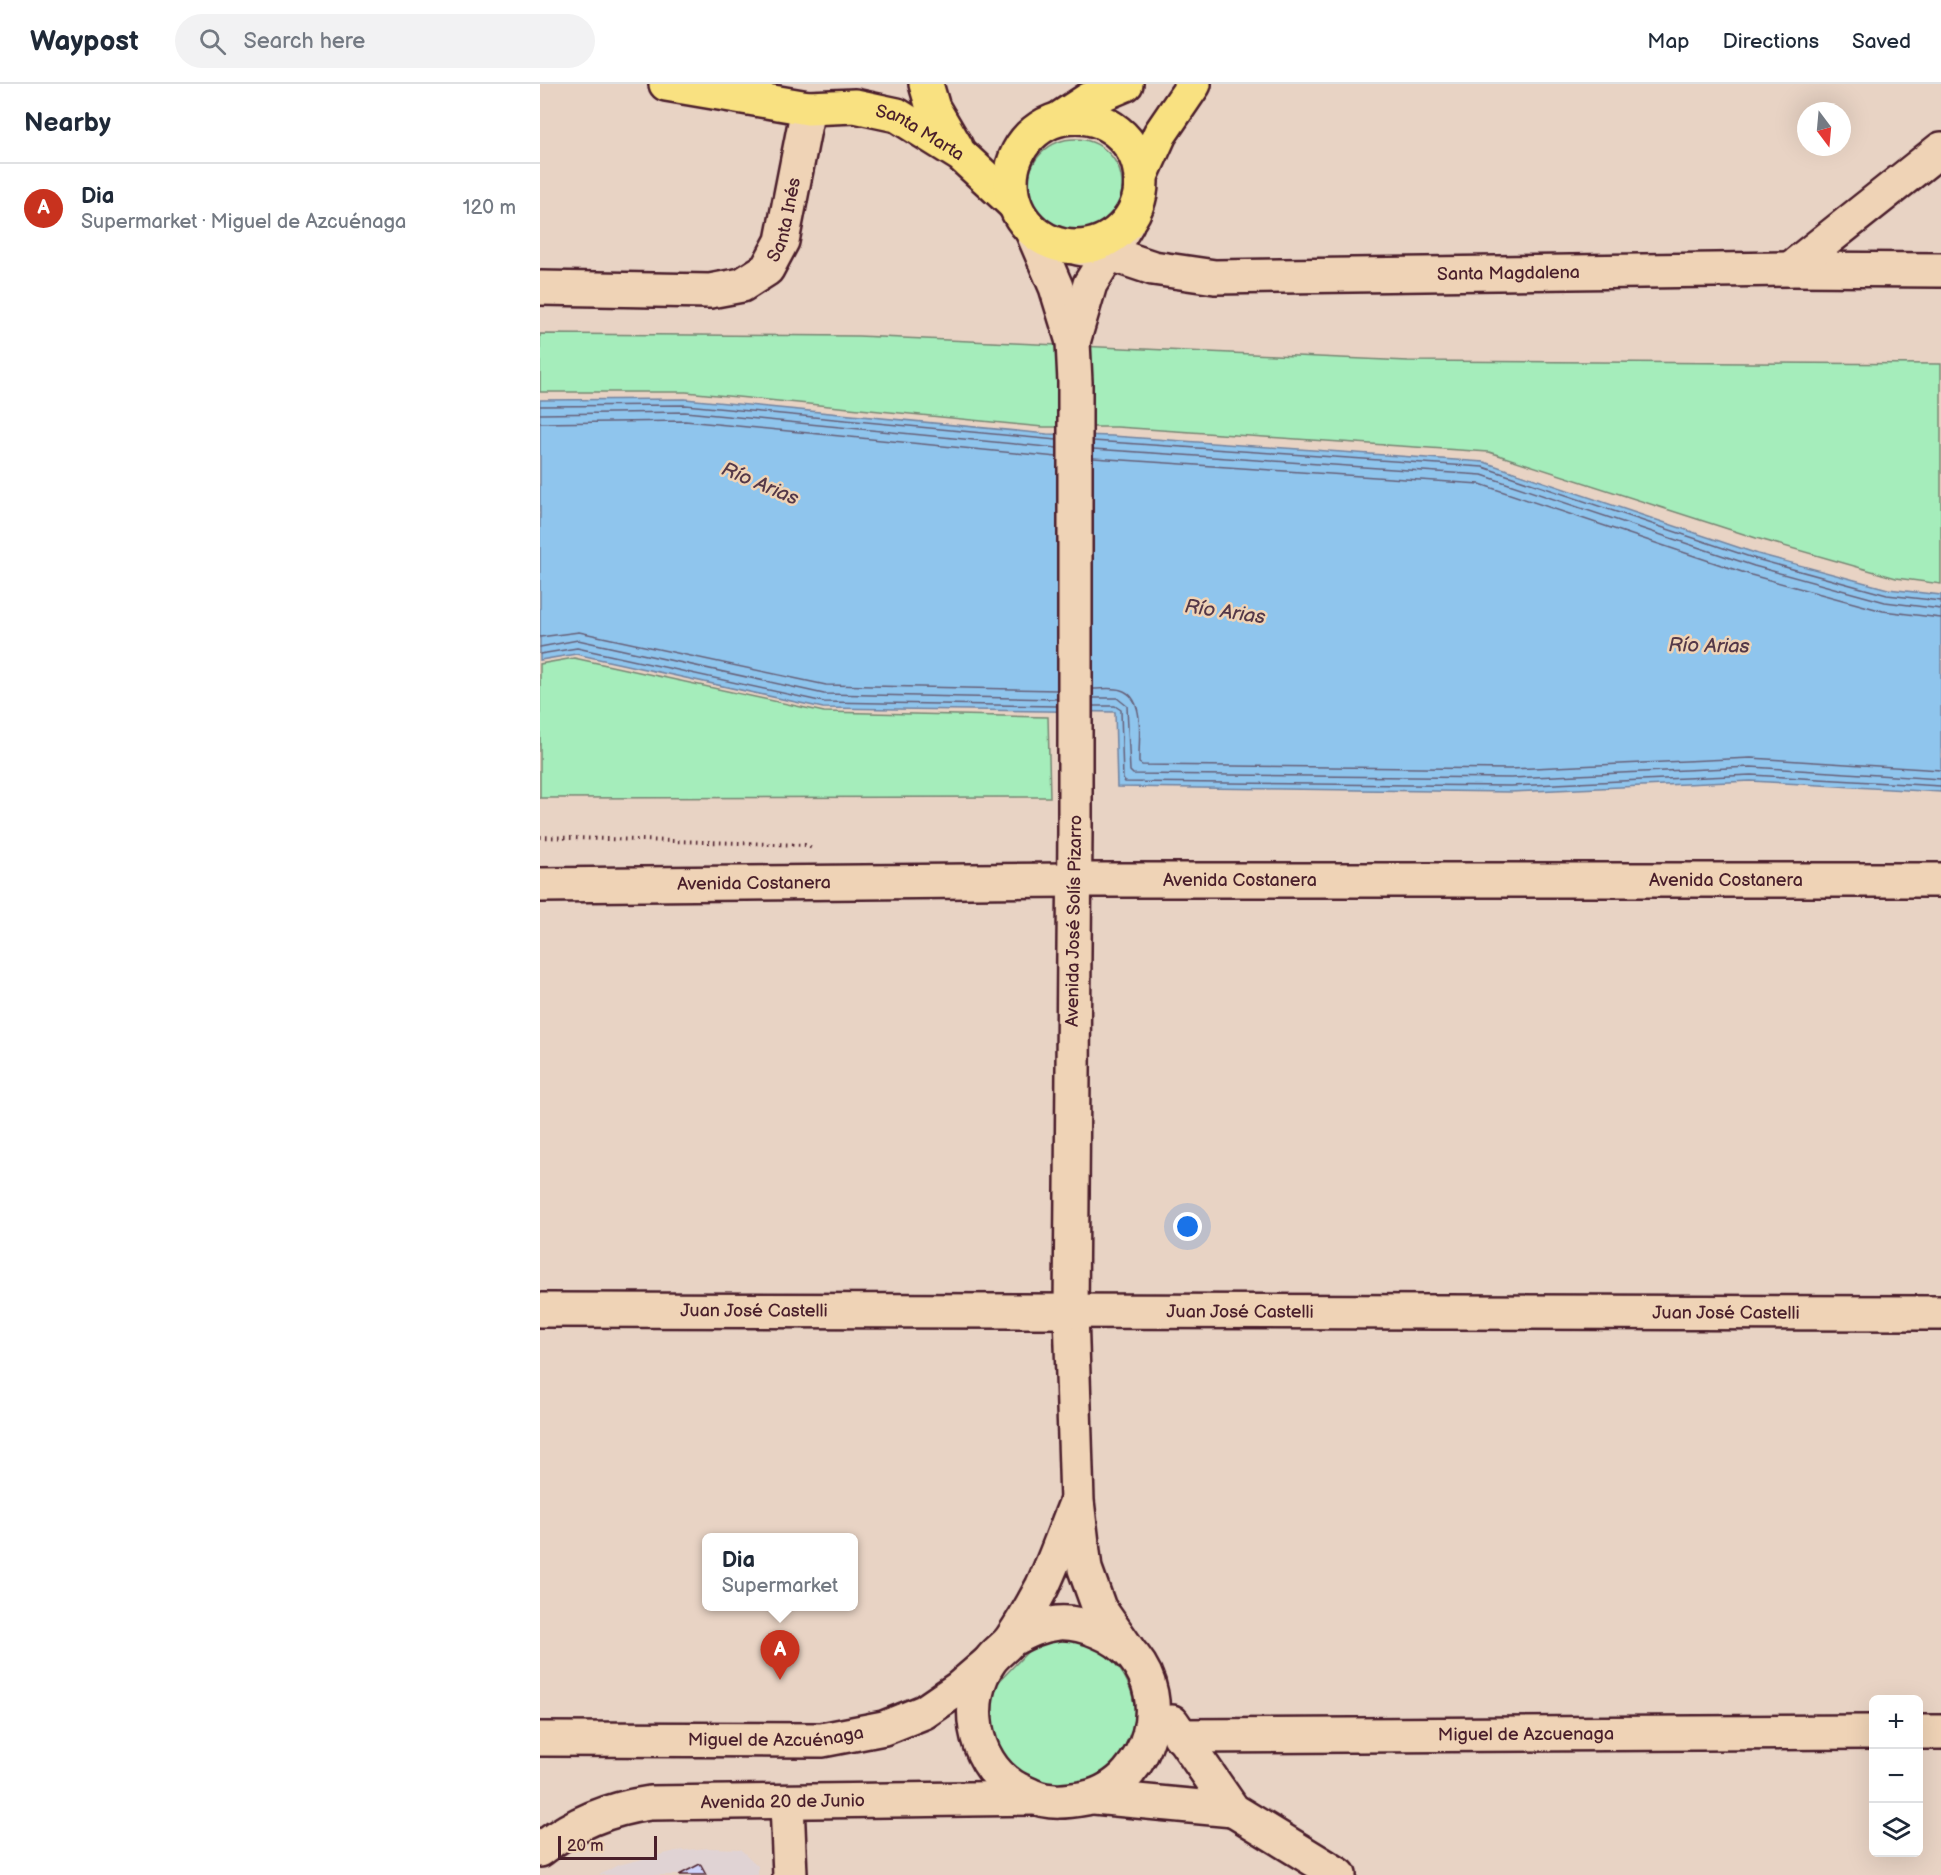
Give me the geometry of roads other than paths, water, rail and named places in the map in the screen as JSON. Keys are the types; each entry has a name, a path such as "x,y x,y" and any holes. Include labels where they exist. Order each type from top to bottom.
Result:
{"main road":[{"name":"Santa Marta","path":"666,84 808,108 855,106 897,115 961,155 1014,204"},
{"path":"855,106 882,84"},
{"path":"926,84 933,108 961,155"},
{"path":"1126,84 1071,100 1018,149 1010,176 1014,204 1032,231 1054,244 1078,248 1096,244 1113,236 1127,224 1140,200 1142,174 1160,134 1194,84"},
{"path":"1071,100 1086,116 1109,124 1132,145 1142,174"}],"street":[{"name":"Santa Inés","path":"540,288 710,291 742,285 767,269 782,241 808,108"},
{"path":"1790,269 1941,149"},
{"name":"Avenida José Solís Pizarro","path":"1073,342 1090,284 1111,254 1127,224"},
{"name":"Avenida José Solís Pizarro","path":"1032,231 1056,287 1073,342 1075,382 1071,1312 1077,1501 1086,1569 1099,1608 1137,1662"},
{"name":"Santa Magdalena","path":"1078,248 1111,254 1153,268 1215,277 1790,269 1941,270"},
{"name":"Avenida Costanera","path":"540,885 1073,880 1941,880"},
{"name":"Juan José Castelli","path":"540,1310 1941,1313"},
{"name":"Avenida José Solís Pizarro","path":"1001,1650 1042,1586 1077,1501"},
{"path":"1233,1810 1094,1797 1065,1802 1037,1798 1011,1786 991,1766 978,1742 974,1714 978,1686 1001,1650 1034,1628 1060,1623 1086,1626 1109,1635 1137,1662 1180,1736 1233,1810 1339,1875"},
{"name":"Miguel de Azcuénaga","path":"540,1739 822,1740 884,1728 924,1713 959,1688 1001,1650"},
{"path":"1094,1797 1120,1782 1140,1759 1152,1731 1153,1701 1137,1662"},
{"name":"Miguel de Azcuenaga","path":"1180,1736 1869,1732"},
{"path":"1923,1732 1941,1732"},
{"name":"Avenida 20 de Junio","path":"540,1850 585,1820 618,1808 650,1803 1037,1798"},
{"path":"787,1803 790,1875"}],"water":[{"name":"Río Arias","path":"685,399 1047,434 1112,436 1484,462 1758,554 1888,589 1941,595 1941,792 1751,781 1511,792 1117,787 1115,712 823,708 576,654 540,660 540,400"}],"place":[{"name":"Dia","path":"780,1680"}]}
